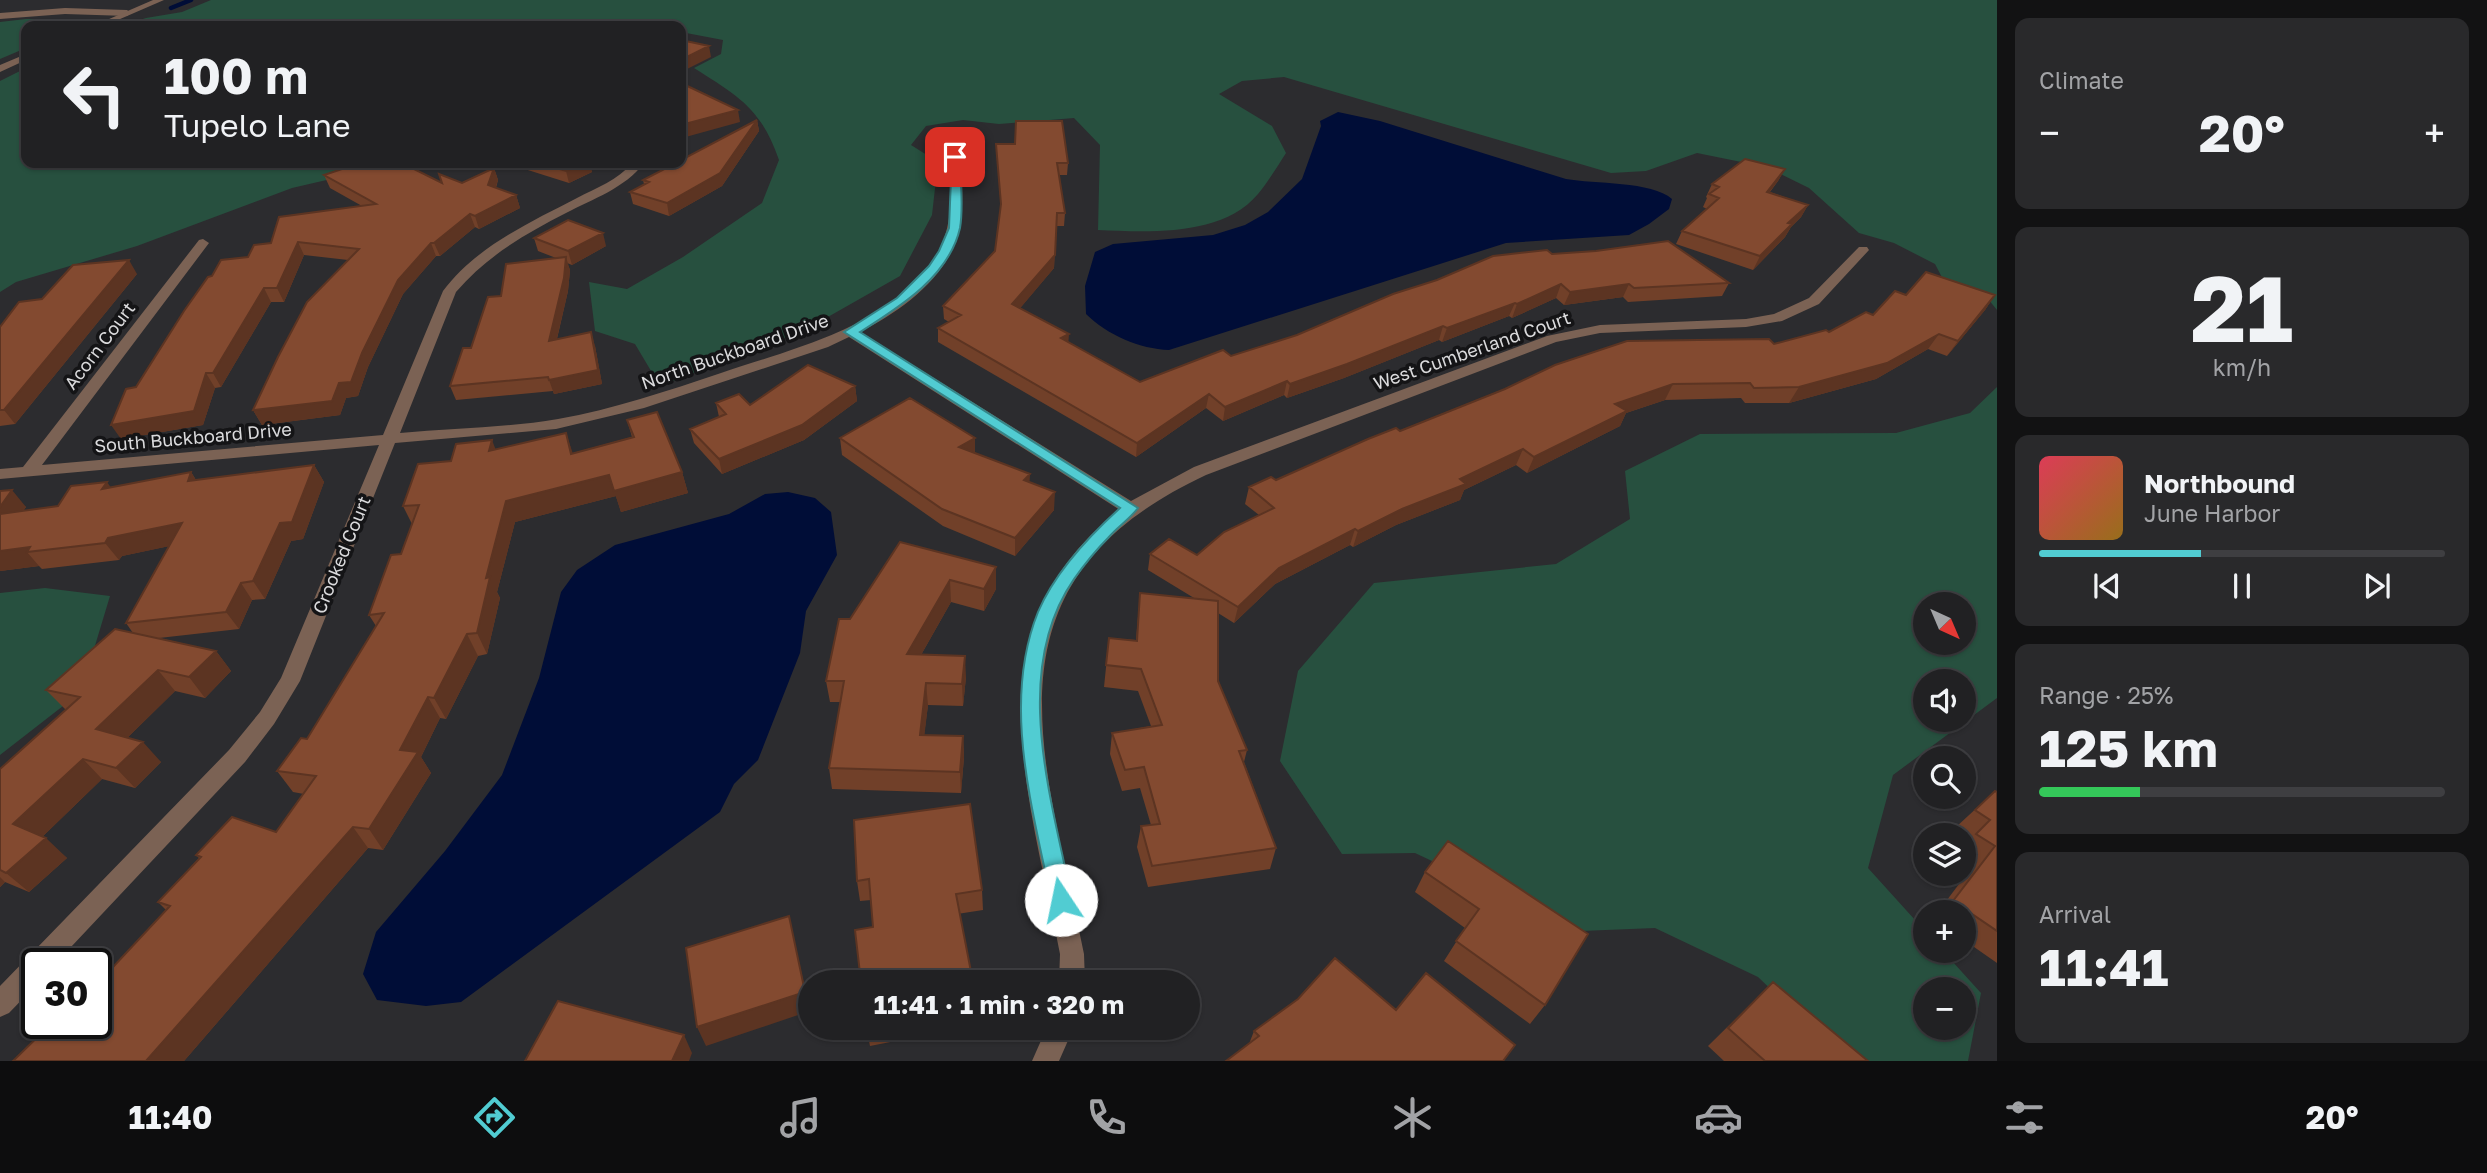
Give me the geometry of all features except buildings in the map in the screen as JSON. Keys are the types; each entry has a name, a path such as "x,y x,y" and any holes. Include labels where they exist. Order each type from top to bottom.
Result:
{"street":[{"path":"109,21 160,0"},
{"path":"0,16 65,11 127,13"},
{"path":"0,69 21,59"},
{"name":"North Buckboard Drive","path":"389,439 556,424 603,415 851,332 902,300 933,268 944,251 954,228 956,133"},
{"name":"Crooked Court","path":"54,948 237,756 267,718 290,681 450,291 464,272 499,244 621,179 633,168"},
{"name":"Acorn Court","path":"28,472 203,243"},
{"name":"West Cumberland Court","path":"1072,970 1072,954 1032,754 1030,715 1034,661 1047,612 1067,576 1101,535 1130,508 1167,485 1200,471 1552,339 1600,329 1746,323 1777,318 1814,301 1863,250"},
{"path":"851,332 1130,508"},
{"name":"South Buckboard Drive","path":"0,474 389,439"},
{"name":"Crooked Court","path":"0,1004 21,982"},
{"path":"1045,1061 1055,1040"}],"green space":[{"path":"211,0 1997,0 1997,310 1984,294 1946,285 1935,264 1894,243 1859,233 1809,188 1766,167 1697,153 1646,171 1611,173 1284,77 1242,81 1219,94 1272,126 1286,153 1262,189 1243,208 1205,225 1183,229 1098,230 1100,145 1074,118 999,124 963,120 926,126 911,145 938,162 932,215 900,276 805,330 660,386 635,344 595,331 589,282 627,289 683,257 762,203 779,160 772,142 756,115 746,105 694,68 721,54 723,40 686,33 686,21 136,21 182,12"},
{"path":"26,19 71,21 21,21 21,50 0,59 0,22"},
{"path":"21,70 21,168 375,168 292,188 137,246 16,282 0,292 0,81"},
{"path":"1997,387 1997,698 1976,714 1976,669 1913,669 1913,732 1951,732 1932,746 1913,746 1913,760 1893,775 1868,868 1913,918 1913,963 1954,963 1966,977 1913,977 1913,1040 1972,1040 1968,1061 1846,1061 1758,977 1655,928 1581,931 1415,853 1342,854 1280,761 1298,671 1374,583 1556,564 1630,519 1625,471 1700,434 1896,433 1970,413"},
{"path":"45,588 110,596 81,692 0,755 0,593"},
{"path":"1976,987 1981,993 1976,1019"}],"water":[{"path":"1338,112 1380,121 1566,179 1637,186 1663,193 1672,199 1669,209 1629,235 1506,243 1169,350 1147,347 1124,339 1094,322 1086,314 1085,286 1095,252 1113,244 1213,235 1245,225 1268,212 1302,179 1321,126 1320,121"},
{"path":"788,492 815,498 831,512 837,555 806,611 800,653 758,760 734,784 720,812 461,1002 426,1006 377,1000 363,974 376,932 445,851 502,775 539,678 561,592 577,570 615,545 729,514 765,494"}],"waterway":[{"path":"171,8 191,0"}],"route":[{"path":"955,157 954,228 944,251 933,268 902,300 851,332 1130,508 1101,535 1067,576 1047,612 1034,661 1030,715 1032,754 1061,900"}]}
